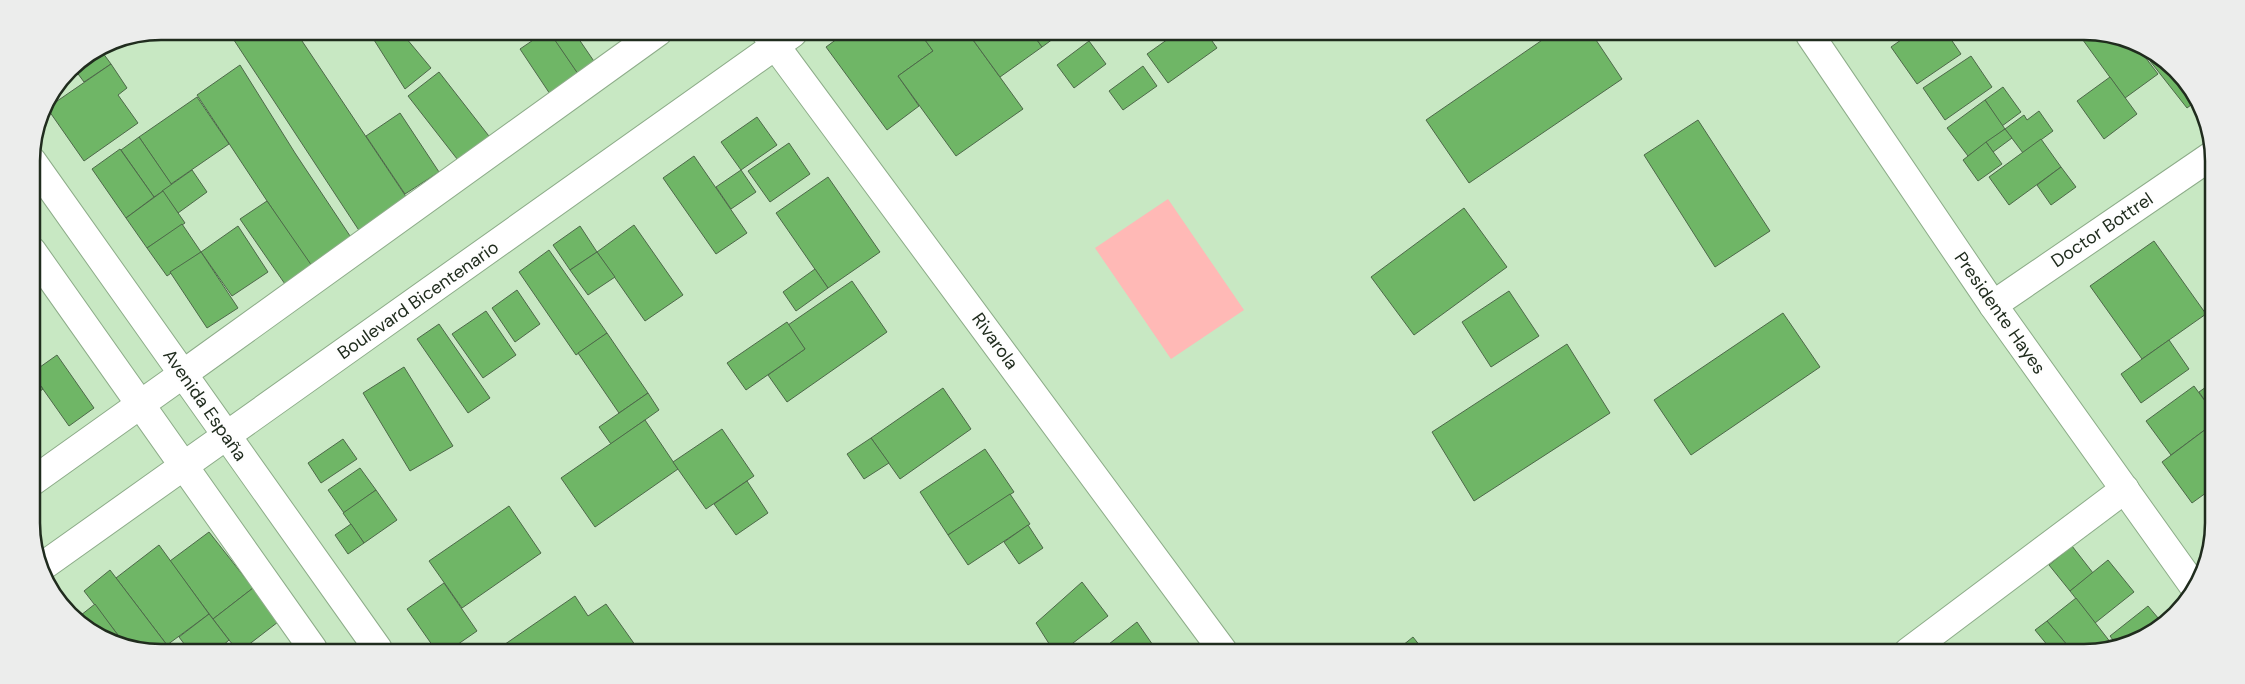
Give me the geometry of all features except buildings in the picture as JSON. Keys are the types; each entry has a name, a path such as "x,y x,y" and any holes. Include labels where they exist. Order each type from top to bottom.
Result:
{"street":[{"path":"40,476 647,40"},
{"name":"Boulevard Bicentenario","path":"47,563 227,436 774,40"},
{"name":"Rivarola","path":"780,40 1217,644"},
{"name":"Presidente Hayes","path":"1813,40 1993,305 2190,581"},
{"name":"Doctor Bottrel","path":"1993,305 2205,160"},
{"name":"Avenida España","path":"40,172 374,644"},
{"path":"40,262 185,465 310,644"},
{"path":"1919,644 2125,489"}],"shaded area":[{"path":"1168,199 1244,310 1171,359 1095,248"}]}
